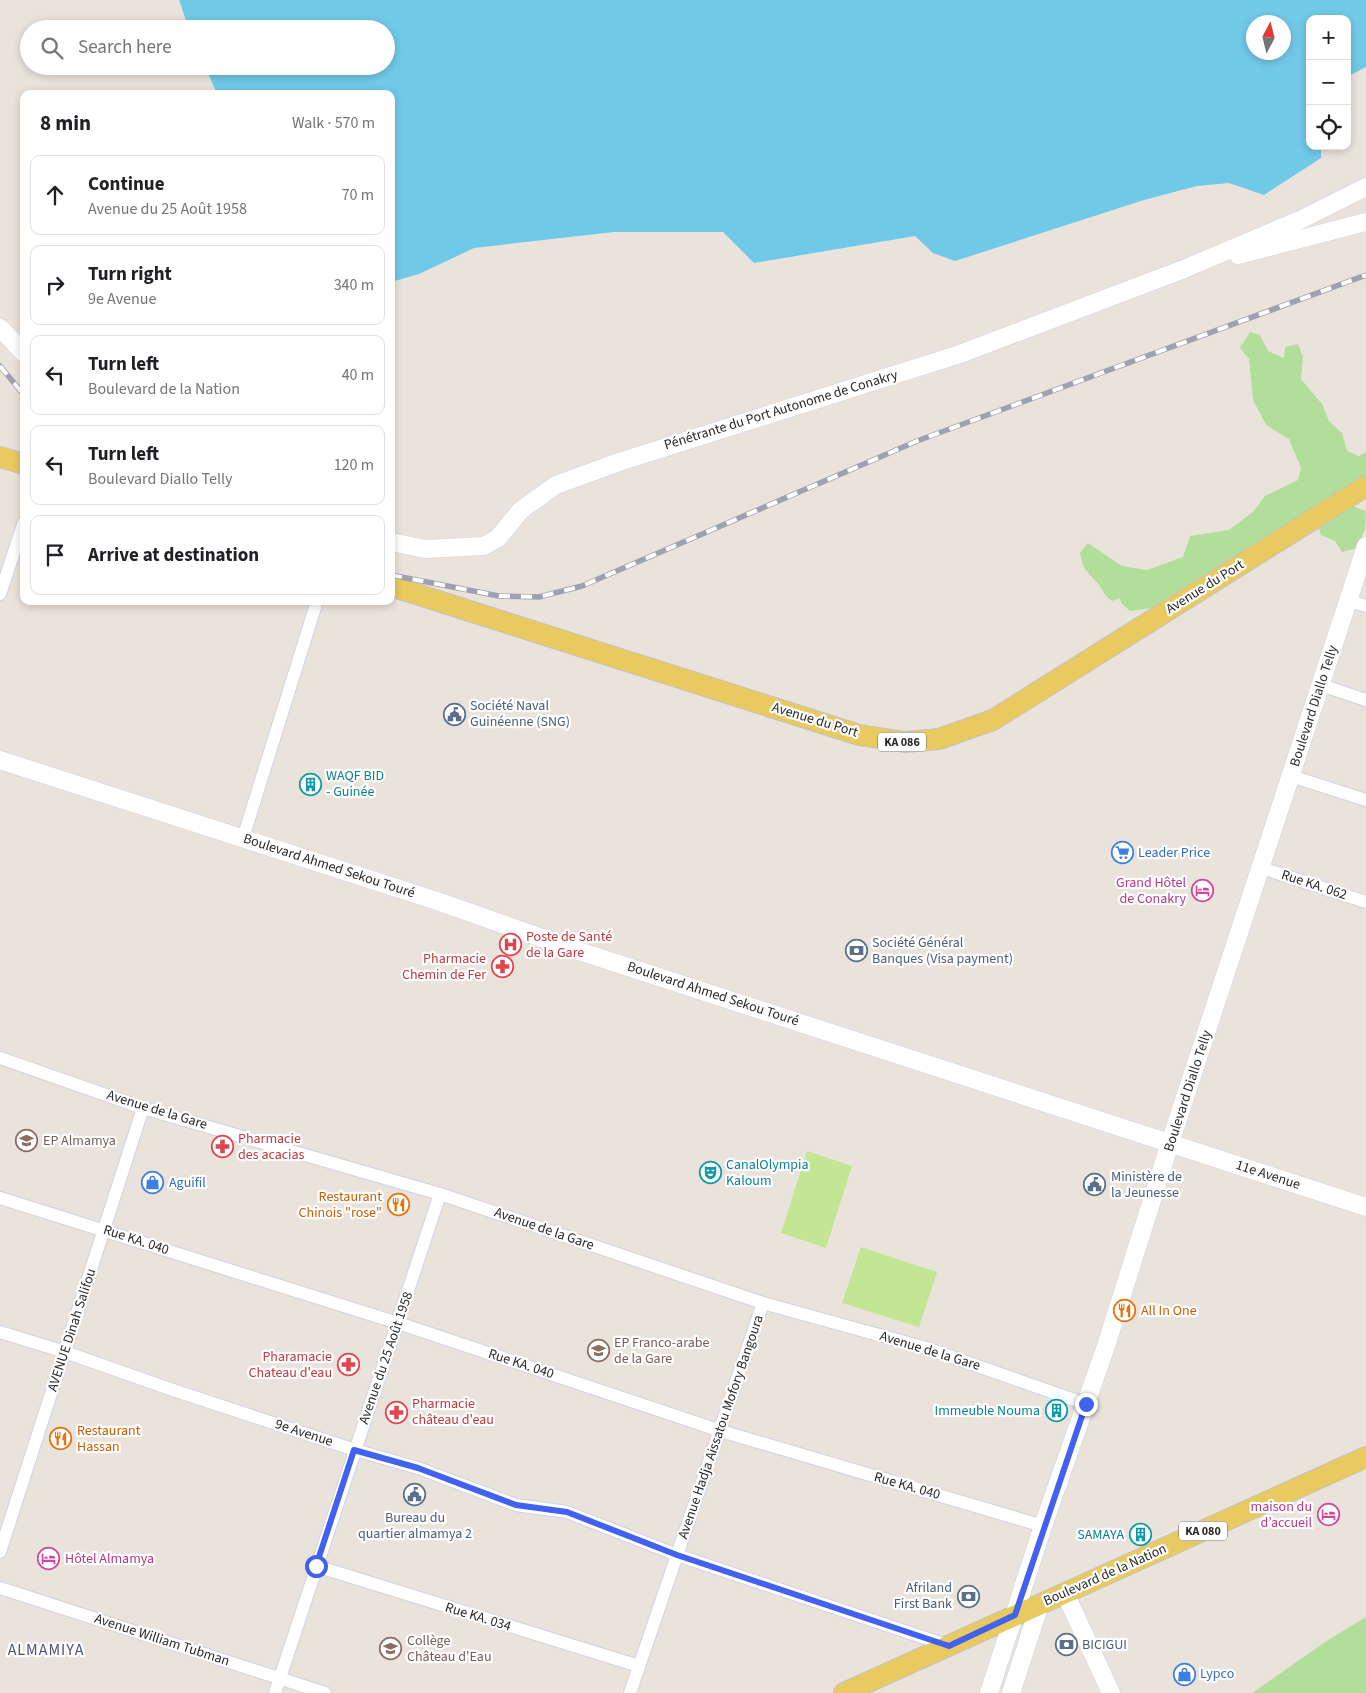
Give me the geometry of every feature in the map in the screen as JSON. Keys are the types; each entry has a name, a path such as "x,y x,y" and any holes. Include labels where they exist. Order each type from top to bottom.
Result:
{"main road":[{"path":"0,457 20,463"},
{"name":"Avenue du Port","path":"395,587 859,735 905,742 939,739 993,720 1366,486"},
{"name":"Boulevard de la Nation","path":"844,1693 1366,1458"}],"street":[{"path":"1302,219 1366,187"},
{"path":"1184,269 1366,193"},
{"path":"1258,250 1366,212"},
{"path":"1184,269 1366,222"},
{"name":"Pénétrante du Port Autonome de Conakry","path":"395,543 424,549 484,546 498,538 521,510 556,484 619,462 960,354 1184,269"},
{"path":"0,328 20,349"},
{"path":"0,594 20,534"},
{"name":"Boulevard Diallo Telly","path":"989,1693 1043,1526 1086,1404 1366,546"},
{"path":"1348,600 1366,606"},
{"path":"243,838 316,605"},
{"path":"1320,685 1366,700"},
{"name":"Boulevard Ahmed Sekou Touré","path":"0,760 453,906 586,953 1170,1143"},
{"path":"1291,776 1366,800"},
{"name":"Rue KA. 062","path":"1262,868 1366,902"},
{"name":"Avenue de la Gare","path":"0,1058 143,1108 440,1194 763,1303 926,1348 1086,1404"},
{"name":"AVENUE Dinah Salifou","path":"0,1552 143,1108"},
{"name":"11e Avenue","path":"1170,1143 1366,1207"},
{"name":"Avenue du 25 Août 1958","path":"275,1693 440,1194"},
{"name":"Rue KA. 040","path":"0,1198 398,1323 721,1431 1043,1526"},
{"name":"Avenue Hadja Aissatou Mofory Bangoura","path":"630,1693 721,1431 763,1303"},
{"name":"9e Avenue","path":"0,1332 65,1352 354,1450 418,1468 516,1505 567,1512 677,1555 949,1646"},
{"name":"Rue KA. 034","path":"316,1566 639,1666"},
{"name":"Avenue William Tubman","path":"0,1588 325,1693"},
{"path":"1065,1593 1111,1693"},
{"path":"1011,1693 1040,1604"}],"green space":[{"path":"1250,332 1260,335 1268,351 1284,358 1285,347 1298,344 1303,357 1301,379 1322,404 1329,421 1342,433 1347,451 1359,456 1366,452 1366,488 1352,506 1366,511 1365,529 1357,548 1342,552 1335,541 1321,535 1318,526 1159,607 1130,611 1121,603 1120,598 1112,601 1107,597 1084,568 1080,553 1088,543 1122,566 1147,570 1183,557 1190,536 1229,530 1254,511 1265,496 1298,480 1301,468 1289,439 1266,425 1253,400 1249,359 1240,348"},
{"path":"807,1151 852,1166 826,1248 781,1233"},
{"path":"861,1247 937,1272 919,1327 842,1303"},
{"path":"1366,1617 1366,1693 1252,1693 1325,1642"}],"water":[{"path":"179,0 1366,0 1366,67 1351,75 1351,15 1306,15 1306,150 1321,150 1321,158 1264,195 1229,183 1197,186 1144,200 955,261 933,253 915,236 754,263 723,232 614,232 474,248 419,274 395,281 395,90 215,90 209,75 395,75 395,20 186,20"}],"railway":[{"path":"395,576 499,596 539,597 582,586 917,441 1366,275"},
{"path":"0,366 20,390"}],"place":[{"name":"Société Naval Guinéenne (SNG)","path":"454,714"},
{"name":"WAQF BID - Guinée","path":"310,784"},
{"name":"Leader Price","path":"1122,853"},
{"name":"Grand Hôtel de Conakry","path":"1202,891"},
{"name":"Poste de Santé de la Gare","path":"510,945"},
{"name":"Société Général Banques (Visa payment)","path":"856,951"},
{"name":"Pharmacie Chemin de Fer","path":"502,967"},
{"name":"EP Almamya","path":"27,1141"},
{"name":"Pharmacie des acacias","path":"222,1147"},
{"name":"CanalOlympia Kaloum","path":"710,1173"},
{"name":"Aguifil","path":"153,1183"},
{"name":"Ministère de la Jeunesse","path":"1095,1185"},
{"name":"Restaurant Chinois \"rose\"","path":"398,1205"},
{"name":"All In One","path":"1125,1311"},
{"name":"EP Franco-arabe de la Gare","path":"598,1351"},
{"name":"Pharamacie Chateau d'eau","path":"348,1365"},
{"name":"Immeuble Nouma","path":"1056,1411"},
{"name":"Pharmacie château d'eau","path":"396,1412"},
{"name":"Restaurant Hassan","path":"61,1439"},
{"name":"Bureau du quartier almamya 2","path":"415,1495"},
{"name":"maison du d’accueil","path":"1328,1515"},
{"name":"SAMAYA","path":"1140,1535"},
{"name":"Hôtel Almamya","path":"49,1559"},
{"name":"Afriland First Bank","path":"968,1596"},
{"name":"BICIGUI","path":"1066,1645"},
{"name":"Collège Château d'Eau","path":"391,1649"},
{"name":"Lypco","path":"1184,1674"}],"district":[{"name":"ALMAMIYA","path":"46,1650"}],"route":[{"path":"316,1566 354,1450 418,1468 516,1505 567,1512 677,1555 949,1646 1015,1615 1043,1526 1086,1404"}]}
